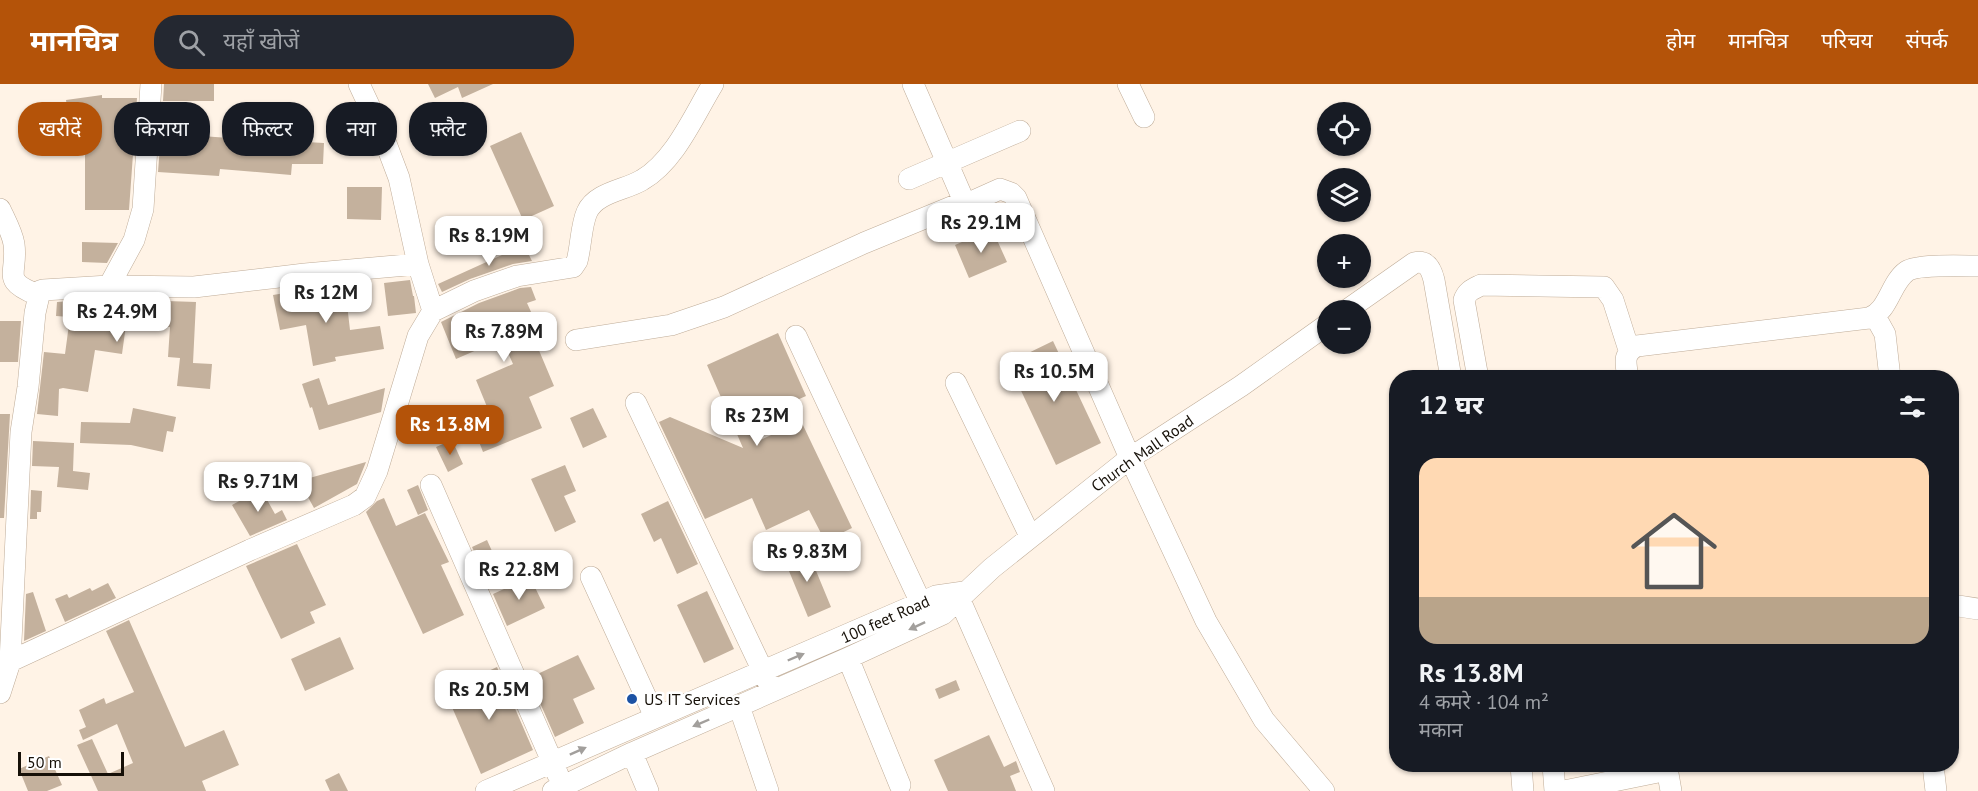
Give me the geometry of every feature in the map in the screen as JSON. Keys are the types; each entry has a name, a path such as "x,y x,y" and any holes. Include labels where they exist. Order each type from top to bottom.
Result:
{"street":[{"path":"109,286 134,240 143,209 151,84"},
{"path":"359,84 382,133 399,178 428,318"},
{"path":"4,675 250,550 354,505 365,497 377,471 418,336 428,318 474,291 517,276 573,267 577,261 585,219 590,207 601,198 643,180 659,166 684,135 713,84"},
{"path":"913,84 960,195 966,201"},
{"path":"1128,84 1144,117"},
{"path":"909,179 1020,131"},
{"path":"576,340 671,325 724,307 864,243 966,201 971,202 1000,189 1011,193 1016,198 1130,458 1206,621 1253,703 1278,738 1324,791"},
{"path":"0,209 14,240 7,248 6,274 18,287 38,295"},
{"path":"1361,300 1414,263 1426,264 1434,280 1450,370"},
{"path":"4,675 20,443 38,295 44,290 109,286 194,288 305,273 418,264"},
{"path":"1627,370 1626,356 1629,350 1637,346 1875,316 1907,271 1918,268 1978,266"},
{"path":"1477,370 1464,300 1466,294 1481,285 1604,287 1613,300 1629,350"},
{"path":"1875,316 1885,334 1889,370"},
{"name":"Church Mall Road","path":"962,595 1030,536 1130,458 1241,386 1317,332"},
{"path":"796,336 921,603"},
{"path":"956,383 1030,536"},
{"path":"636,403 772,692"},
{"path":"431,485 552,762 558,789"},
{"path":"591,577 655,717"},
{"path":"962,595 1044,791"},
{"name":"100 feet Road","path":"486,791 936,596 962,595"},
{"name":"100 feet Road","path":"558,789 632,753 943,614 962,595"},
{"path":"1959,606 1978,609"},
{"path":"825,645 840,662 900,785"},
{"path":"739,706 768,791"},
{"path":"632,753 648,791"},
{"path":"1522,772 1523,791"},
{"path":"1554,772 1555,791"},
{"path":"1564,791 1658,772"},
{"path":"1669,772 1671,791"},
{"path":"1934,772 1936,791"}],"building":[{"path":"164,84 214,84 214,101 163,101"},
{"path":"428,84 493,84 462,98 458,87 435,98"},
{"path":"102,95 102,98 137,98 137,102 114,102 114,156 133,156 129,210 85,210 85,156 102,156 102,102 66,102 66,100"},
{"path":"521,132 554,206 523,220 490,146"},
{"path":"210,137 222,137 222,156 314,156 314,142 324,143 323,164 292,164 291,175 220,169 219,176 158,172 159,156 210,156"},
{"path":"347,187 382,187 381,220 347,219"},
{"path":"992,229 1007,262 969,278 955,245"},
{"path":"82,242 118,243 107,263 82,262"},
{"path":"524,245 532,261 513,264 470,279 442,292 438,284"},
{"path":"410,280 416,313 388,316 384,283"},
{"path":"345,287 350,330 380,326 384,349 335,357 336,361 313,366 306,325 280,330 273,295 309,289"},
{"path":"531,287 536,300 527,303 546,345 538,348 554,386 529,397 542,428 483,452 473,426 492,419 476,380 513,364 502,339 456,359 441,322 479,303 520,288"},
{"path":"109,299 196,302 193,363 212,364 210,389 177,386 180,358 168,357 170,327 126,325 122,354 95,350 88,392 59,389 58,416 37,414 44,352 65,354 70,317 56,316 57,302"},
{"path":"0,321 21,321 18,362 0,362"},
{"path":"778,333 806,396 747,422 756,442 801,421 852,528 825,541 809,510 766,530 752,498 705,519 659,422 670,417 743,448 707,365"},
{"path":"1053,341 1101,443 1056,465 1008,363"},
{"path":"319,378 328,405 385,388 381,412 319,430 302,384"},
{"path":"133,408 176,417 173,432 167,431 163,452 131,445 80,443 81,422 130,423"},
{"path":"593,408 607,437 583,448 570,418"},
{"path":"0,414 10,414 4,518 0,518"},
{"path":"452,440 463,464 448,472 436,447"},
{"path":"33,441 74,443 73,471 90,473 88,490 57,487 59,467 32,466"},
{"path":"366,462 357,484 314,508 299,481"},
{"path":"565,465 576,491 564,496 576,522 555,532 531,479"},
{"path":"418,485 428,510 418,515 407,490"},
{"path":"261,489 275,514 282,510 287,520 250,536 232,505"},
{"path":"31,490 42,491 41,512 37,512 37,519 30,519"},
{"path":"384,498 396,526 425,513 449,562 441,565 464,615 423,634 366,512 377,501"},
{"path":"668,501 698,564 677,574 661,538 654,542 641,514"},
{"path":"487,540 496,560 481,566 472,547"},
{"path":"297,544 326,605 310,612 315,623 281,639 246,566"},
{"path":"807,549 831,607 808,617 784,559"},
{"path":"530,577 545,608 507,626 493,594"},
{"path":"108,583 116,598 65,622 55,599 67,594 69,598"},
{"path":"707,591 734,649 704,663 677,605"},
{"path":"33,592 46,631 24,641 26,594"},
{"path":"129,620 185,747 224,730 239,765 202,781 206,791 98,791 77,745 92,739 108,774 133,763 117,724 83,740 79,730 86,727 79,710 104,698 106,704 134,692 106,631"},
{"path":"340,637 354,669 305,691 291,659"},
{"path":"578,655 595,689 573,699 584,723 555,737 529,678"},
{"path":"497,667 533,750 481,774 445,691"},
{"path":"956,680 960,690 939,699 935,689"},
{"path":"989,735 1004,767 1016,761 1020,772 1010,776 1016,791 948,791 934,760"},
{"path":"49,756 62,785 47,791 28,791 19,769"},
{"path":"339,773 348,791 330,791 325,780"}],"place":[{"name":"US IT Services","path":"632,699"}]}
